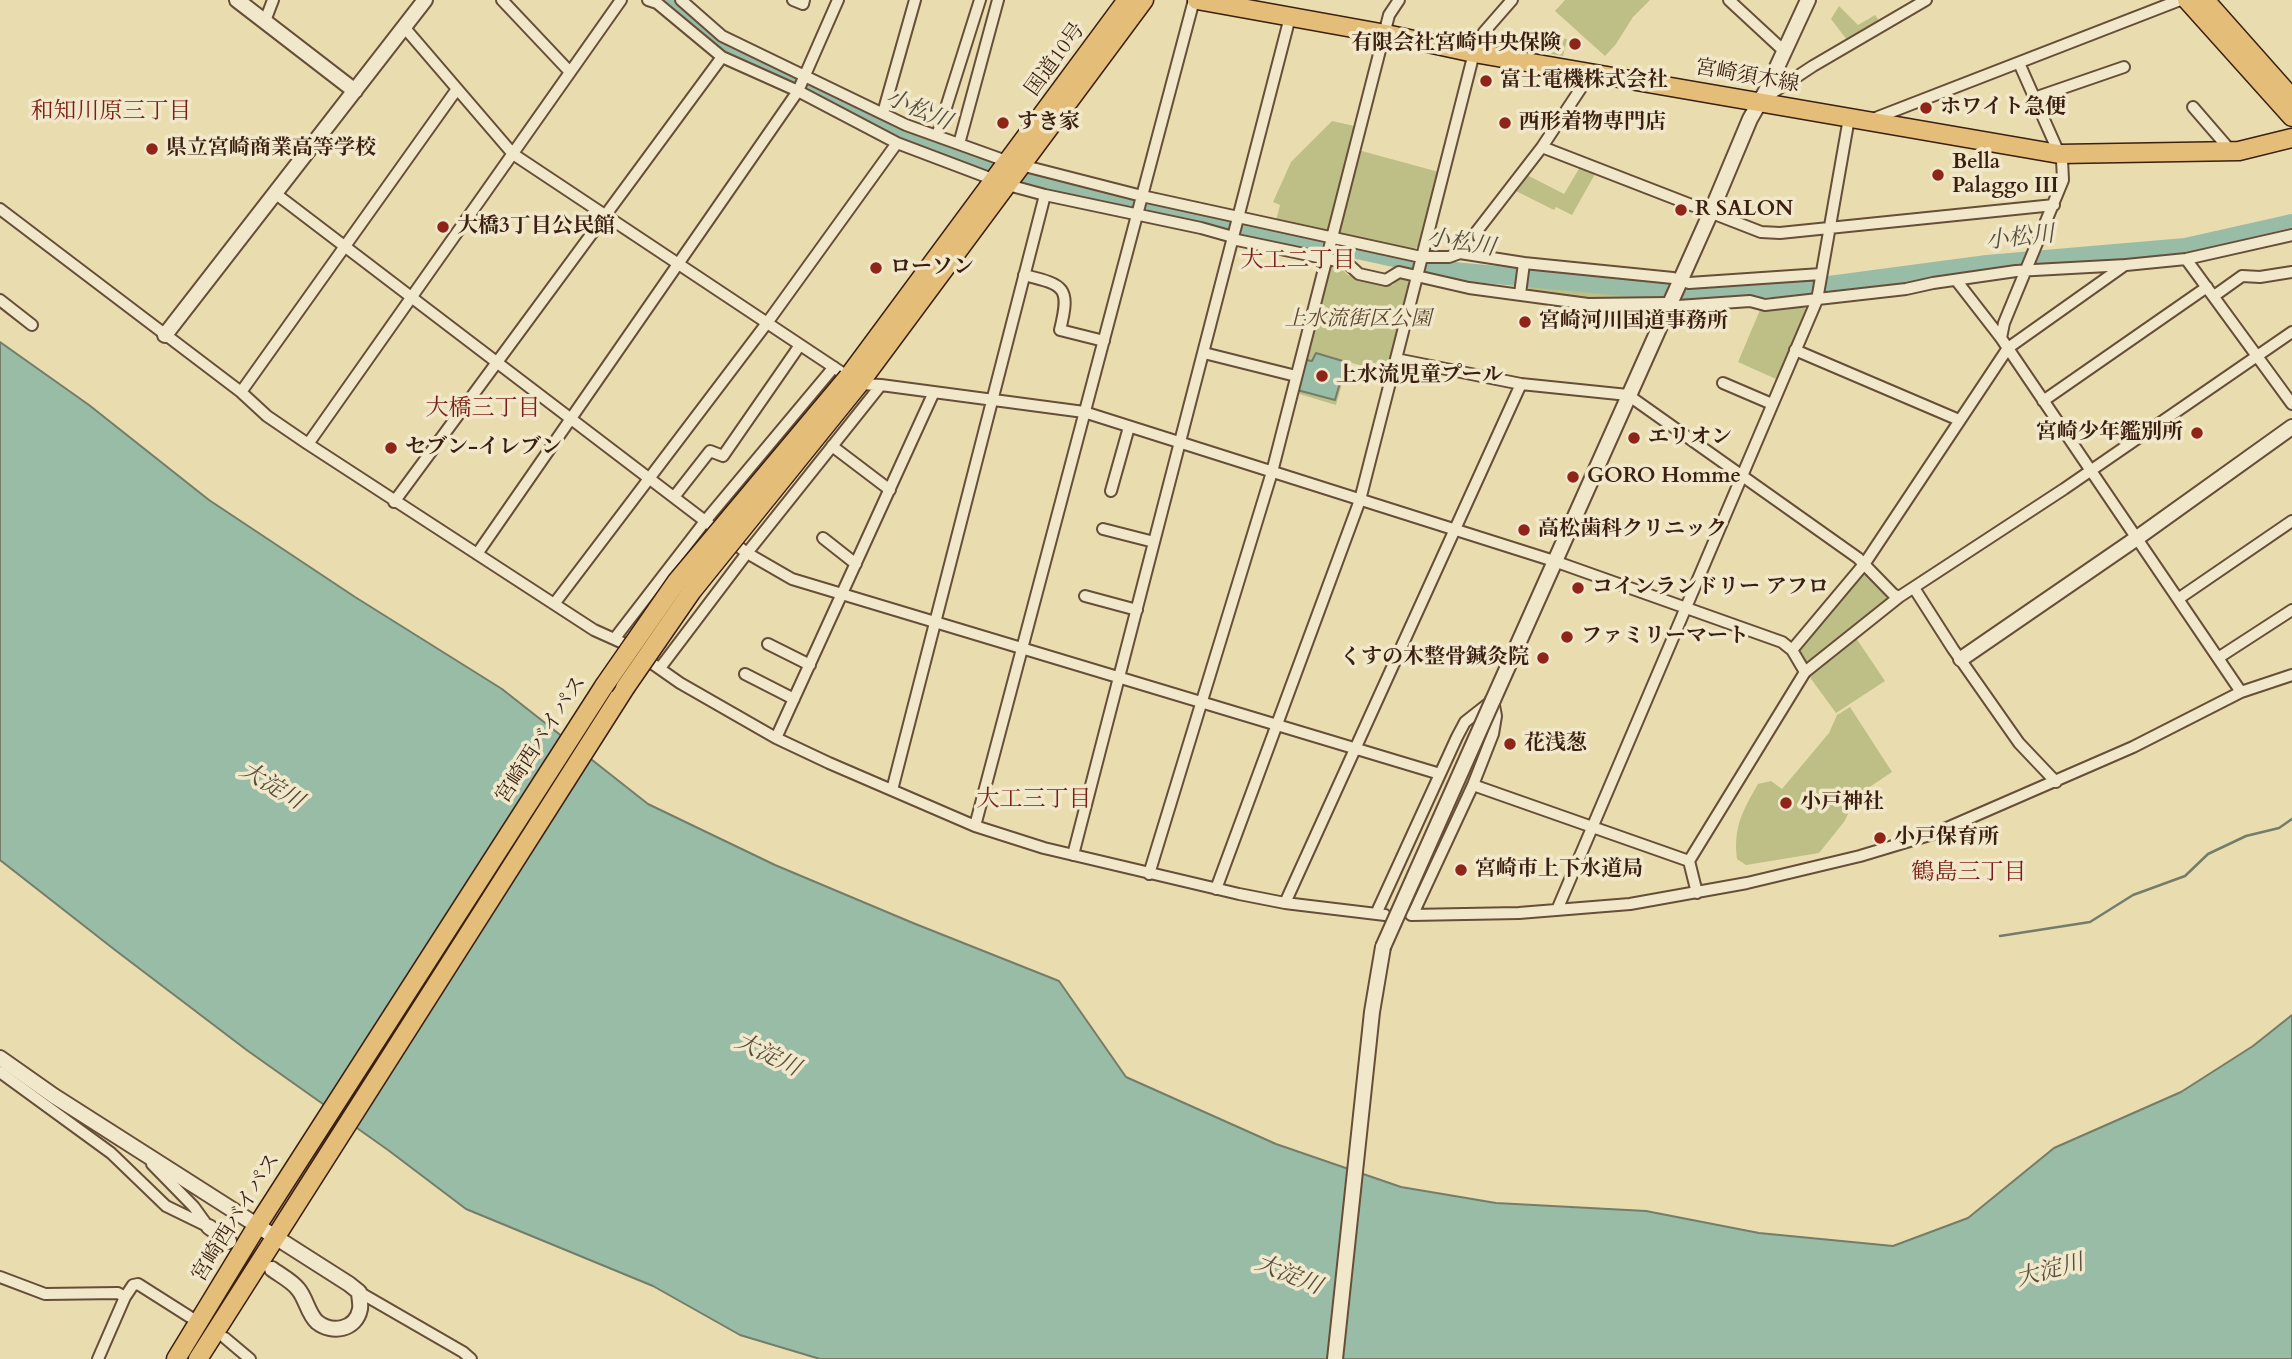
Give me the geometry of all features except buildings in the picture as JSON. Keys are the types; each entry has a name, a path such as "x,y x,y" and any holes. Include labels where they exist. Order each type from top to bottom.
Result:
{"main road":[{"name":"国道10号","path":"1009,173 1127,0"},
{"name":"国道10号","path":"1009,173 1144,0"},
{"name":"宮崎須木線","path":"1195,0 1264,6 1290,17 1474,52 2059,154 2231,151 2292,138"},
{"path":"2187,0 2292,117"},
{"path":"2206,0 2292,98"},
{"name":"宮崎西バイパス","path":"176,1359 257,1226 610,677 677,581 847,376 1009,173"},
{"name":"宮崎西バイパス","path":"198,1359 632,677 847,376"}],"street":[{"path":"237,0 355,91"},
{"path":"265,21 273,0"},
{"path":"165,335 425,0"},
{"path":"502,0 570,72"},
{"path":"308,444 621,0"},
{"path":"648,0 657,3 722,57 798,92 897,144 1009,173 1142,196 1422,257 1449,257 1460,253 1689,283 1822,274"},
{"path":"681,0 722,36 906,125 959,144 1045,195 1347,263 1359,274 1386,280 1399,272 1469,288 1588,304 1669,303 1678,306 1750,300 1765,305 1906,289 2025,270 2126,265 2186,258 2292,234"},
{"path":"793,0 803,4 804,0"},
{"path":"477,554 798,92 838,0"},
{"path":"883,113 915,0"},
{"path":"937,136 980,0"},
{"path":"959,144 998,0"},
{"path":"975,826 1195,0"},
{"path":"1149,874 1272,472 1389,15 1399,0"},
{"path":"1216,889 1360,500 1474,52 1484,32 1511,0"},
{"path":"1729,0 1784,51"},
{"path":"1335,1359 1373,1012 1383,947 1758,103 1808,0"},
{"path":"1758,103 1813,65 1926,0"},
{"path":"1870,120 2180,0"},
{"path":"1073,855 1290,17"},
{"path":"404,27 513,154 847,376 881,385 1084,412 1554,561 1782,642 1792,650 1805,672"},
{"path":"394,502 722,57"},
{"path":"2001,338 2004,323 2063,180 2062,160 2019,63"},
{"path":"2034,97 2124,67"},
{"path":"1460,253 1542,147 1591,73"},
{"path":"241,392 457,89"},
{"path":"2193,107 2231,151"},
{"path":"1557,910 1817,300 1849,118"},
{"path":"554,604 767,323 897,144"},
{"path":"1542,147 1761,232 1830,229 2054,205"},
{"path":"276,194 747,553 792,579 1440,774"},
{"path":"891,790 1045,195"},
{"path":"0,209 241,392 260,410 394,502 594,630 615,638 716,704 776,738 975,826 1073,855 1285,904 1380,914 1465,722 1493,700"},
{"path":"2186,258 2292,404"},
{"path":"1520,294 1524,263"},
{"path":"1792,650 1865,563 2008,348 2126,265"},
{"path":"2043,401 2210,291 2242,276 2260,277 2292,272"},
{"path":"1024,275 1056,283 1060,288 1066,304 1059,330 1104,341"},
{"path":"1956,280 2008,348 2241,692"},
{"path":"0,300 32,324"},
{"path":"1697,893 1689,861 1805,672 1899,597 2090,471 2292,332"},
{"path":"674,497 710,451 723,456 800,345"},
{"path":"1795,350 1959,420"},
{"path":"1205,353 1296,376"},
{"path":"1396,359 1521,384 1628,395 1865,563 1893,594 1899,597"},
{"path":"615,638 706,520 847,376"},
{"path":"1723,383 1772,404"},
{"path":"1285,904 1521,384"},
{"path":"660,668 747,553 881,385"},
{"path":"776,738 934,392"},
{"path":"1111,491 1129,426"},
{"path":"1961,659 2292,427"},
{"path":"832,446 890,490"},
{"path":"2178,599 2292,521"},
{"path":"1103,529 1154,542"},
{"path":"823,538 856,564"},
{"path":"1914,588 2019,743 2056,782"},
{"path":"1085,596 1136,610"},
{"path":"2218,658 2292,610"},
{"path":"768,645 810,665"},
{"path":"745,674 794,699"},
{"path":"1493,700 1496,716 1493,734 1473,785 1412,915 1481,914 1630,904 1697,893 1836,862 1933,834 2133,747 2241,692 2292,675"},
{"path":"1473,785 1689,861"},
{"path":"0,1058 359,1292 471,1359"},
{"path":"0,1072 111,1153 166,1206 209,1227 229,1241"},
{"path":"135,1146 194,1207 209,1227"},
{"path":"272,1269 298,1288 314,1319 324,1327 346,1328 354,1321 360,1310 359,1292"},
{"path":"0,1277 45,1294 118,1293 125,1297"},
{"path":"98,1359 125,1297 133,1285 138,1284 190,1317"},
{"path":"225,1338 250,1359"}],"green space":[{"path":"1565,0 1650,0 1633,17 1605,56 1555,11"},
{"path":"1839,6 1858,25 1875,15 1880,22 1847,40 1831,19"},
{"path":"1554,38 1567,39 1563,56 1551,54"},
{"path":"1332,121 1359,127 1328,233 1276,221 1280,205 1273,202 1291,162"},
{"path":"1358,150 1439,172 1419,246 1412,250 1340,235 1338,231"},
{"path":"1580,167 1595,174 1572,215 1556,207 1554,210 1514,190 1525,174 1564,194"},
{"name":"上水流街区公園","path":"1335,263 1348,275 1393,285 1401,274 1411,280 1387,372 1348,362 1336,405 1296,393 1330,264"},
{"path":"1527,265 1665,281 1656,301 1589,303 1524,293"},
{"path":"1804,306 1806,310 1776,379 1738,362 1760,310"},
{"path":"1861,573 1867,573 1891,597 1806,663 1797,650"},
{"path":"1856,638 1885,681 1836,713 1809,676"},
{"path":"1850,707 1892,772 1865,790 1819,853 1746,865 1737,859 1736,837 1740,819 1758,784 1771,781 1782,789 1829,733 1837,715"}],"water":[{"name":"大淀川","path":"0,342 89,405 209,500 355,597 502,689 648,804 775,865 1059,981 1126,1077 1276,1144 1401,1187 1496,1203 1646,1211 1759,1233 1893,1246 1968,1218 2054,1148 2181,1092 2253,1046 2292,1015 2292,1359 820,1359 740,1335 653,1286 466,1209 248,1051 0,860"},
{"name":"上水流児童プール","path":"1316,353 1346,362 1335,400 1297,390 1306,360 1312,361"}],"waterway":[{"name":"小松川","path":"672,0 719,40 875,122 976,161 1037,181 1454,271 1704,292 1829,285 1987,264 2185,247 2292,223"},
{"path":"2000,936 2090,922 2133,895 2185,876 2208,854 2246,836 2279,828 2292,819"}],"place":[{"name":"有限会社宮崎中央保険","path":"1575,44"},
{"name":"富士電機株式会社","path":"1486,81"},
{"name":"ホワイト急便","path":"1926,108"},
{"name":"すき家","path":"1003,123"},
{"name":"西形着物専門店","path":"1505,123"},
{"name":"県立宮崎商業高等学校","path":"152,149"},
{"name":"Bella Palaggo III","path":"1938,175"},
{"name":"R SALON","path":"1681,210"},
{"name":"大橋3丁目公民館","path":"443,227"},
{"name":"ローソン","path":"876,268"},
{"name":"宮崎河川国道事務所","path":"1525,322"},
{"name":"上水流児童プール","path":"1322,376"},
{"name":"宮崎少年鑑別所","path":"2197,433"},
{"name":"エリオン","path":"1634,438"},
{"name":"セブン-イレブン","path":"391,448"},
{"name":"GORO Homme","path":"1573,477"},
{"name":"高松歯科クリニック","path":"1524,530"},
{"name":"コインランドリー アフロ","path":"1578,588"},
{"name":"ファミリーマート","path":"1567,637"},
{"name":"くすの木整骨鍼灸院","path":"1543,658"},
{"name":"花浅葱","path":"1510,744"},
{"name":"小戸神社","path":"1786,803"},
{"name":"小戸保育所","path":"1880,838"},
{"name":"宮崎市上下水道局","path":"1461,870"}],"district":[{"name":"和知川原三丁目","path":"111,113"},
{"name":"大工二丁目","path":"1298,262"},
{"name":"大橋三丁目","path":"483,410"},
{"name":"大工三丁目","path":"1034,801"},
{"name":"鶴島三丁目","path":"1969,874"}]}
